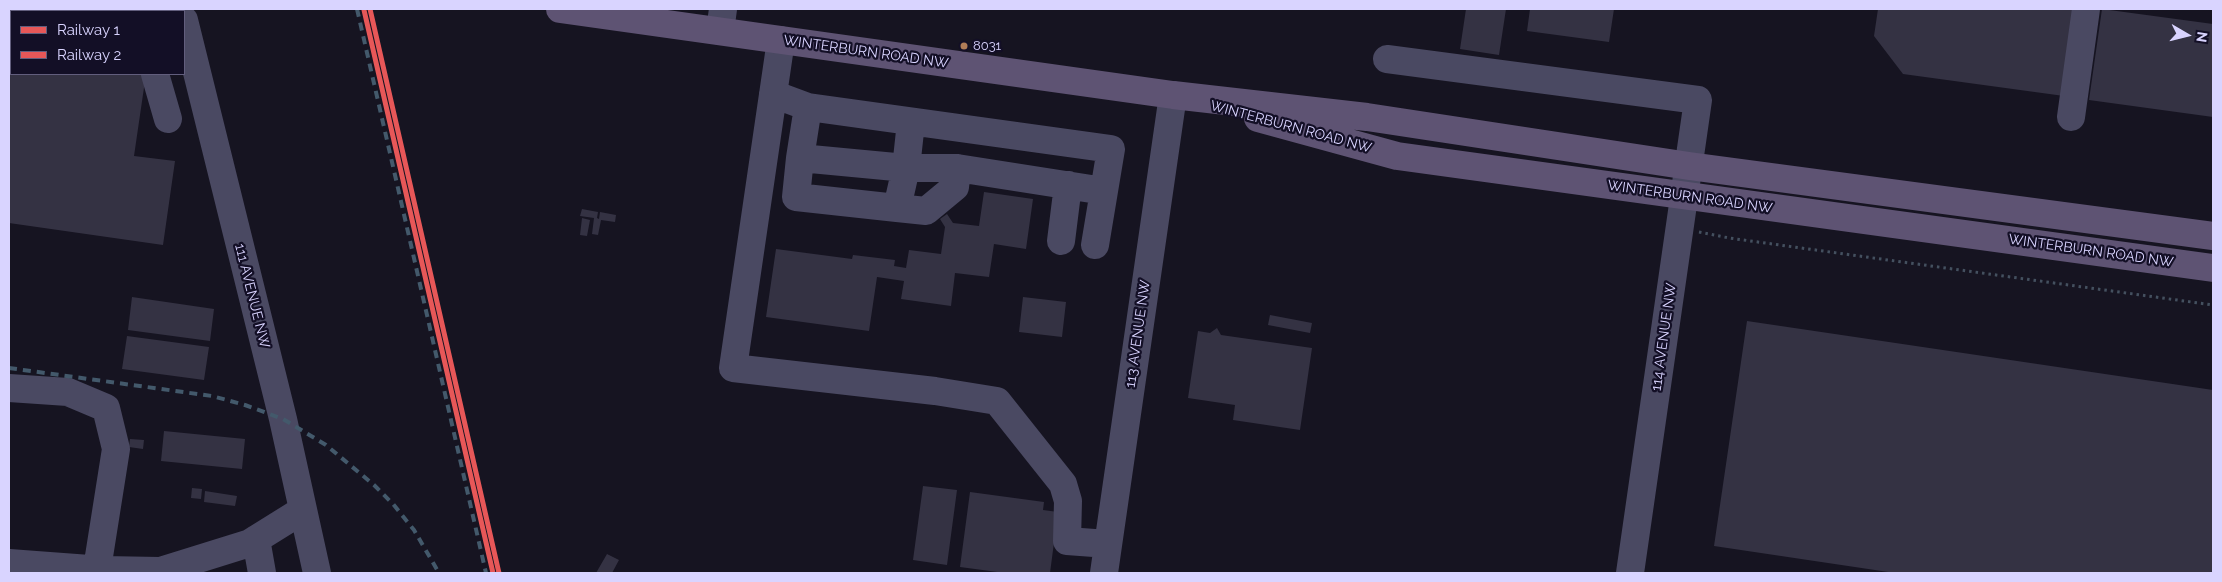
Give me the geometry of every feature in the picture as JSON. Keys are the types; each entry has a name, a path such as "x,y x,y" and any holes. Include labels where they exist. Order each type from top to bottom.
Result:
{"main road":[{"name":"WINTERBURN ROAD NW","path":"560,9 722,20 781,40 1172,95 1367,117 1690,166 2213,236"},
{"name":"WINTERBURN ROAD NW","path":"1172,95 1396,156 2213,268"}],"street":[{"path":"2071,117 2086,9"},
{"name":"111 AVENUE NW","path":"185,30 188,60 283,419 317,573"},
{"path":"781,40 733,368 935,391 997,401 1063,484 1068,501 1067,541 1108,544"},
{"name":"114 AVENUE NW","path":"1387,59 1698,100 1630,573"},
{"path":"155,75 168,119"},
{"path":"773,94 808,107 1111,148 1095,244"},
{"name":"113 AVENUE NW","path":"1104,573 1172,95"},
{"path":"808,107 796,197 926,210 955,187 956,168"},
{"path":"897,208 906,168 912,122"},
{"path":"800,158 906,168 956,168 1104,191"},
{"path":"1061,241 1068,185"},
{"path":"9,388 68,392 106,408 116,449 97,570"},
{"path":"17,567 160,571 250,543 303,510"},
{"path":"256,539 262,573"}],"path":[{"path":"1680,229 1712,233 1729,238 2213,305"}],"building":[{"path":"1466,9 1506,9 1499,55 1460,49"},
{"path":"1530,9 1614,9 1609,42 1527,31"},
{"path":"1878,9 2076,9 2064,96 1903,74 1874,36"},
{"path":"2102,9 2213,24 2213,117 2089,100"},
{"path":"9,56 10,75 146,75 134,156 175,161 163,245 9,223"},
{"path":"984,192 1033,199 1026,249 994,244 989,277 955,273 951,306 901,299 904,281 877,277 869,331 766,317 776,249 852,259 853,255 895,260 894,266 906,268 909,250 941,254 945,227 940,219 947,214 953,223 979,226"},
{"path":"582,209 598,212 597,218 599,219 600,212 616,215 615,222 601,220 598,235 592,234 594,218 580,216"},
{"path":"582,218 590,220 587,236 580,235"},
{"path":"132,297 214,309 210,341 128,330"},
{"path":"1023,297 1066,302 1062,337 1019,332"},
{"path":"1270,315 1312,323 1310,333 1268,325"},
{"path":"1747,321 2213,390 2213,573 1895,573 1714,546"},
{"path":"1217,328 1221,335 1312,348 1300,430 1233,420 1235,405 1188,398 1198,331 1210,333"},
{"path":"127,336 209,347 204,380 122,369"},
{"path":"164,431 245,439 242,469 161,461"},
{"path":"130,439 144,440 143,449 129,447"},
{"path":"923,486 957,490 947,565 913,560"},
{"path":"192,488 202,489 201,499 191,498"},
{"path":"205,491 237,496 235,506 204,502"},
{"path":"970,492 1044,502 1043,510 1058,512 1050,573 1005,573 960,567"},
{"path":"607,554 619,560 612,573 596,573"}],"railway":[{"path":"357,9 486,573"},
{"path":"9,368 212,396 245,405 283,419 326,445 374,485 393,504 414,530 439,573"}],"rail line":[{"name":"1","path":"370,9 499,573"},
{"name":"2","path":"364,10 493,573"}],"place":[{"name":"8031","path":"964,46"}]}
